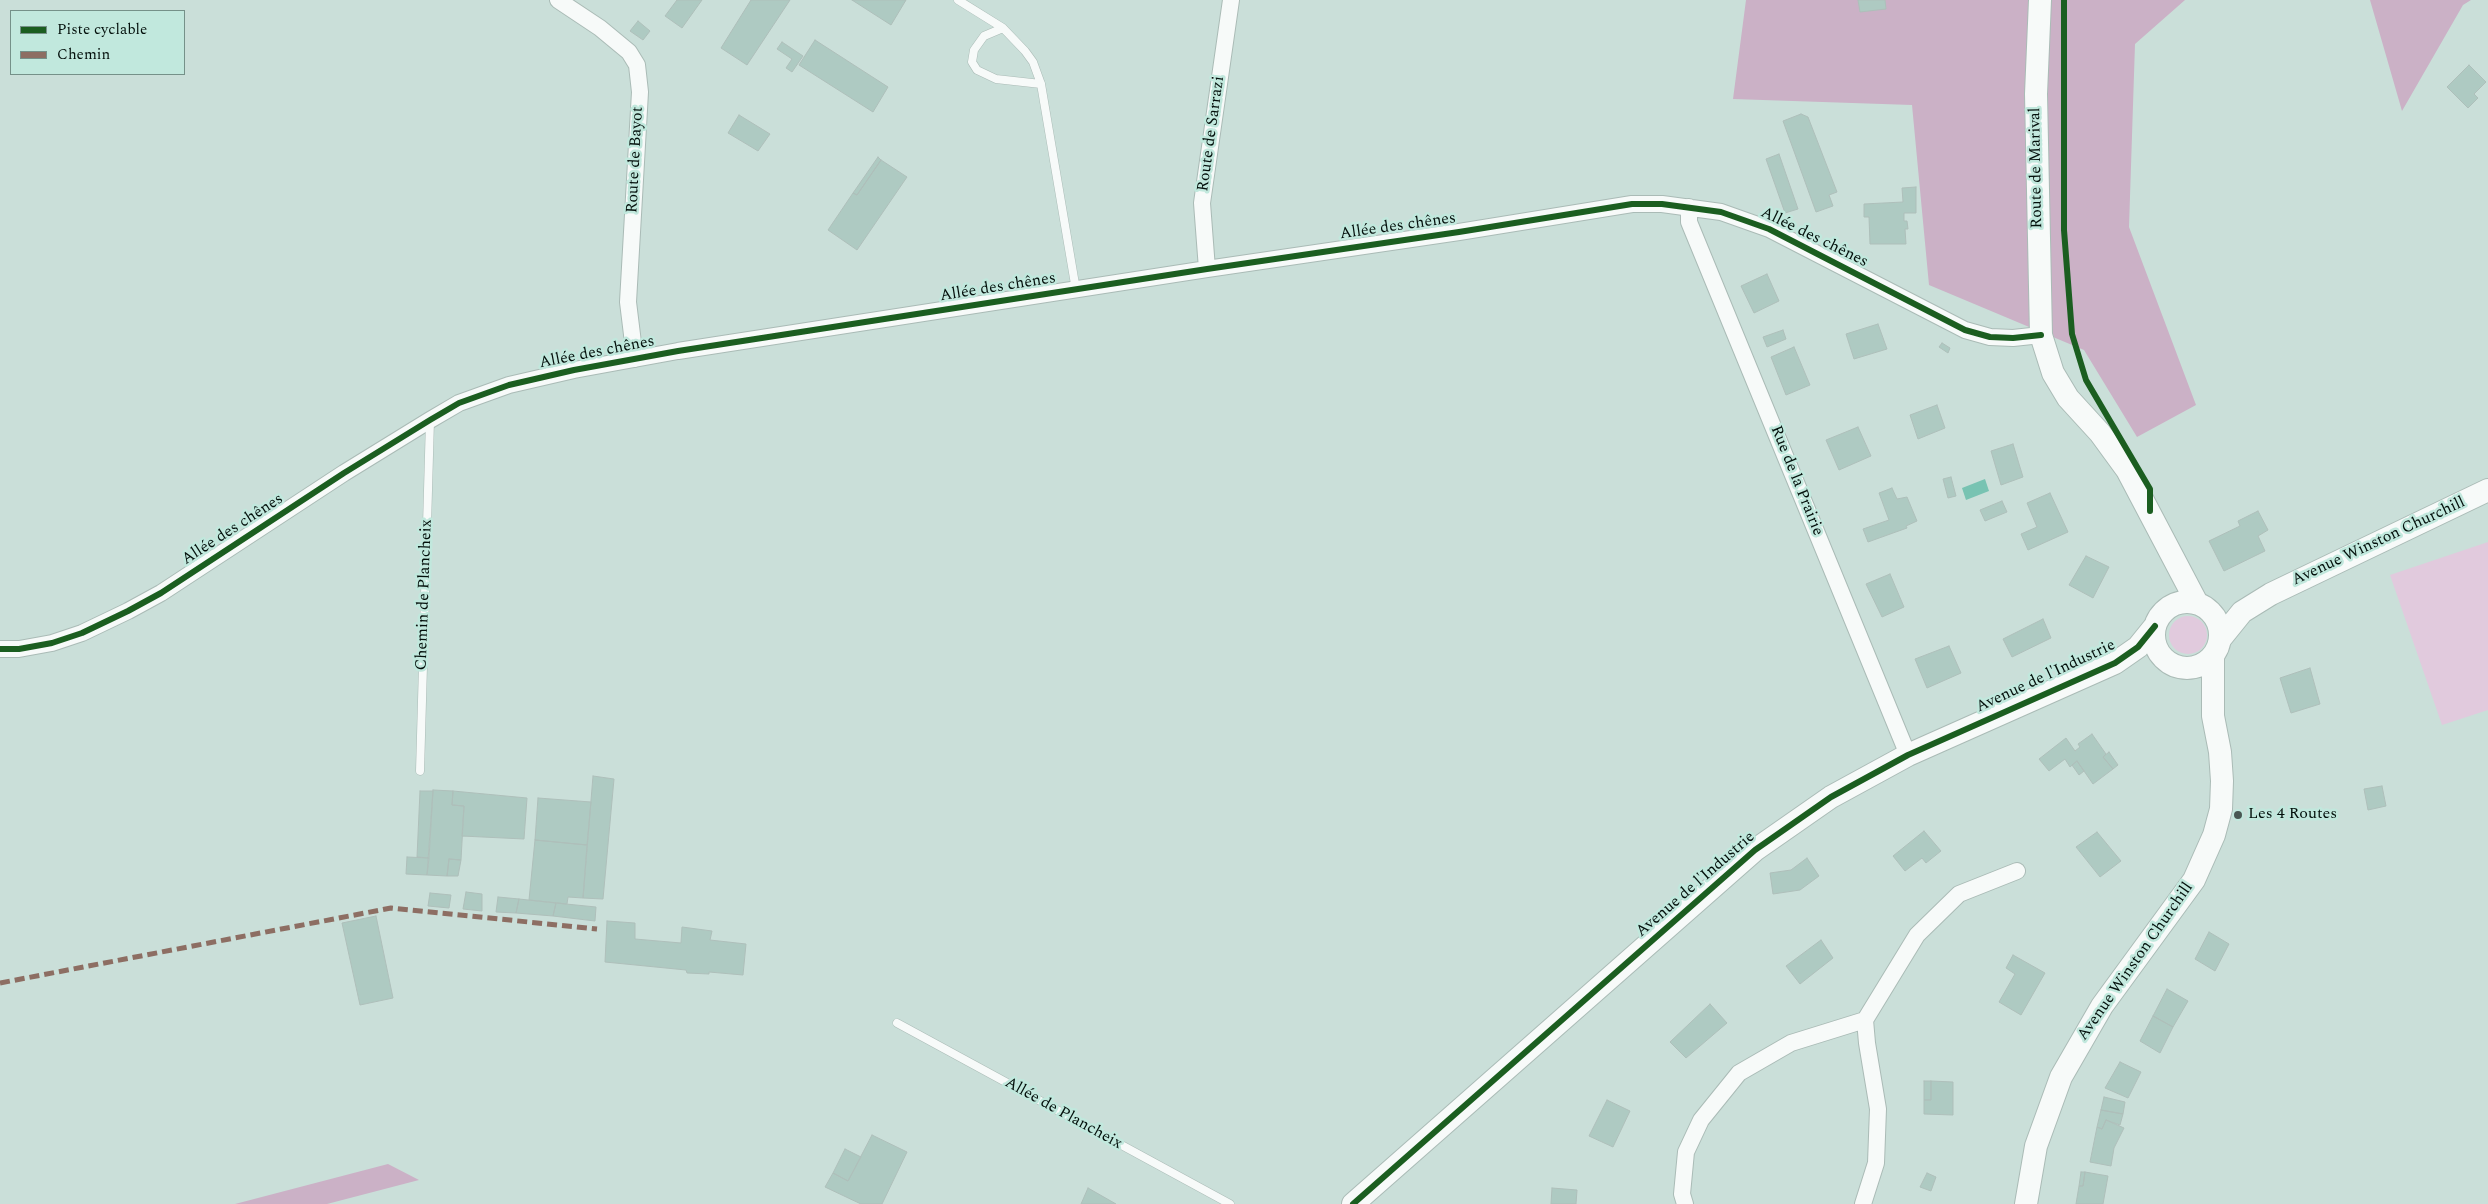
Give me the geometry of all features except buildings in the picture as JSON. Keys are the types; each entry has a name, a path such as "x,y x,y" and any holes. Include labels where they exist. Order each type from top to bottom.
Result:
{"main road":[{"name":"Route de Marival","path":"2040,0 2036,94 2041,335"},
{"path":"2041,335 2054,373 2068,398 2100,433 2127,470 2201,605 2217,620 2217,647 2198,667 2174,665 2156,646 2161,617 2174,579 2171,551"},
{"name":"Avenue Winston Churchill","path":"2026,1204 2036,1146 2061,1077 2102,1006 2194,880 2214,835 2221,809 2222,781 2220,752 2213,716 2217,647 2242,612 2271,594 2488,490"},
{"name":"Avenue Winston Churchill","path":"2201,605 2219,608 2271,594"},
{"path":"2161,617 2181,603 2201,605"},
{"name":"Avenue de l'Industrie","path":"1353,1204 1755,850 1831,797 1908,755 2115,663 2138,647 2161,617"},
{"name":"Avenue de l'Industrie","path":"2115,663 2142,658 2174,665"},
{"name":"Avenue Winston Churchill","path":"2174,665 2188,675 2200,691 2213,716"}],"street":[{"name":"Route de Bayot","path":"558,0 600,28 629,52 638,66 640,92 628,302 635,359"},
{"name":"Route de Sarrazi","path":"1207,269 1202,203 1231,0"},
{"name":"Allée des chênes","path":"0,649 52,643 82,633 128,611 161,593 344,473 430,420 459,403 509,385 574,370 635,359 1207,269 1632,204 1662,204 1721,212 1769,229 1965,330 1990,337 2013,338 2041,335"},
{"name":"Rue de la Prairie","path":"1689,207 1689,222 1908,755"},
{"path":"1862,1204 1876,1163 1878,1109 1865,1020 1918,935 1959,894 2017,871"},
{"path":"1685,1204 1682,1194 1686,1152 1701,1120 1739,1073 1791,1043 1865,1020"}],"lane":[{"path":"958,0 1003,28 1026,50 1041,84 1076,290"},
{"path":"1003,28 984,36 974,50 972,62 977,70 996,79 1041,84"},
{"name":"Chemin de Plancheix","path":"420,771 430,420"},
{"name":"Allée de Plancheix","path":"897,1023 1230,1204"}],"shaded area":[{"path":"1746,0 2185,0 2135,44 2129,227 2196,405 2137,437 2084,350 1929,285 1912,105 1733,99"},
{"path":"2370,0 2471,0 2463,5 2402,111"},
{"path":"1985,479 1989,491 1966,500 1962,488"},
{"path":"2488,542 2488,710 2442,725 2390,575"},
{"path":"2188,616 2202,621 2207,635 2202,649 2188,654 2174,649 2169,635 2174,621"},
{"path":"388,1164 419,1180 327,1204 235,1204"}],"marked path":[{"path":"0,983 391,908 597,929"}],"cycle path":[{"path":"2064,0 2064,230 2072,334 2086,380 2150,489 2150,511"},
{"path":"0,649 19,649 52,643 82,633 128,611 161,593 344,473 430,420 459,403 509,385 574,370 678,351 1207,269 1459,232 1632,204 1662,204 1721,212 1769,229 1965,330 1990,337 2013,338 2041,335"},
{"path":"1353,1204 1755,850 1831,797 1908,755 2115,663 2138,647 2155,626"}],"place":[{"name":"Les 4 Routes","path":"2238,815"}]}
